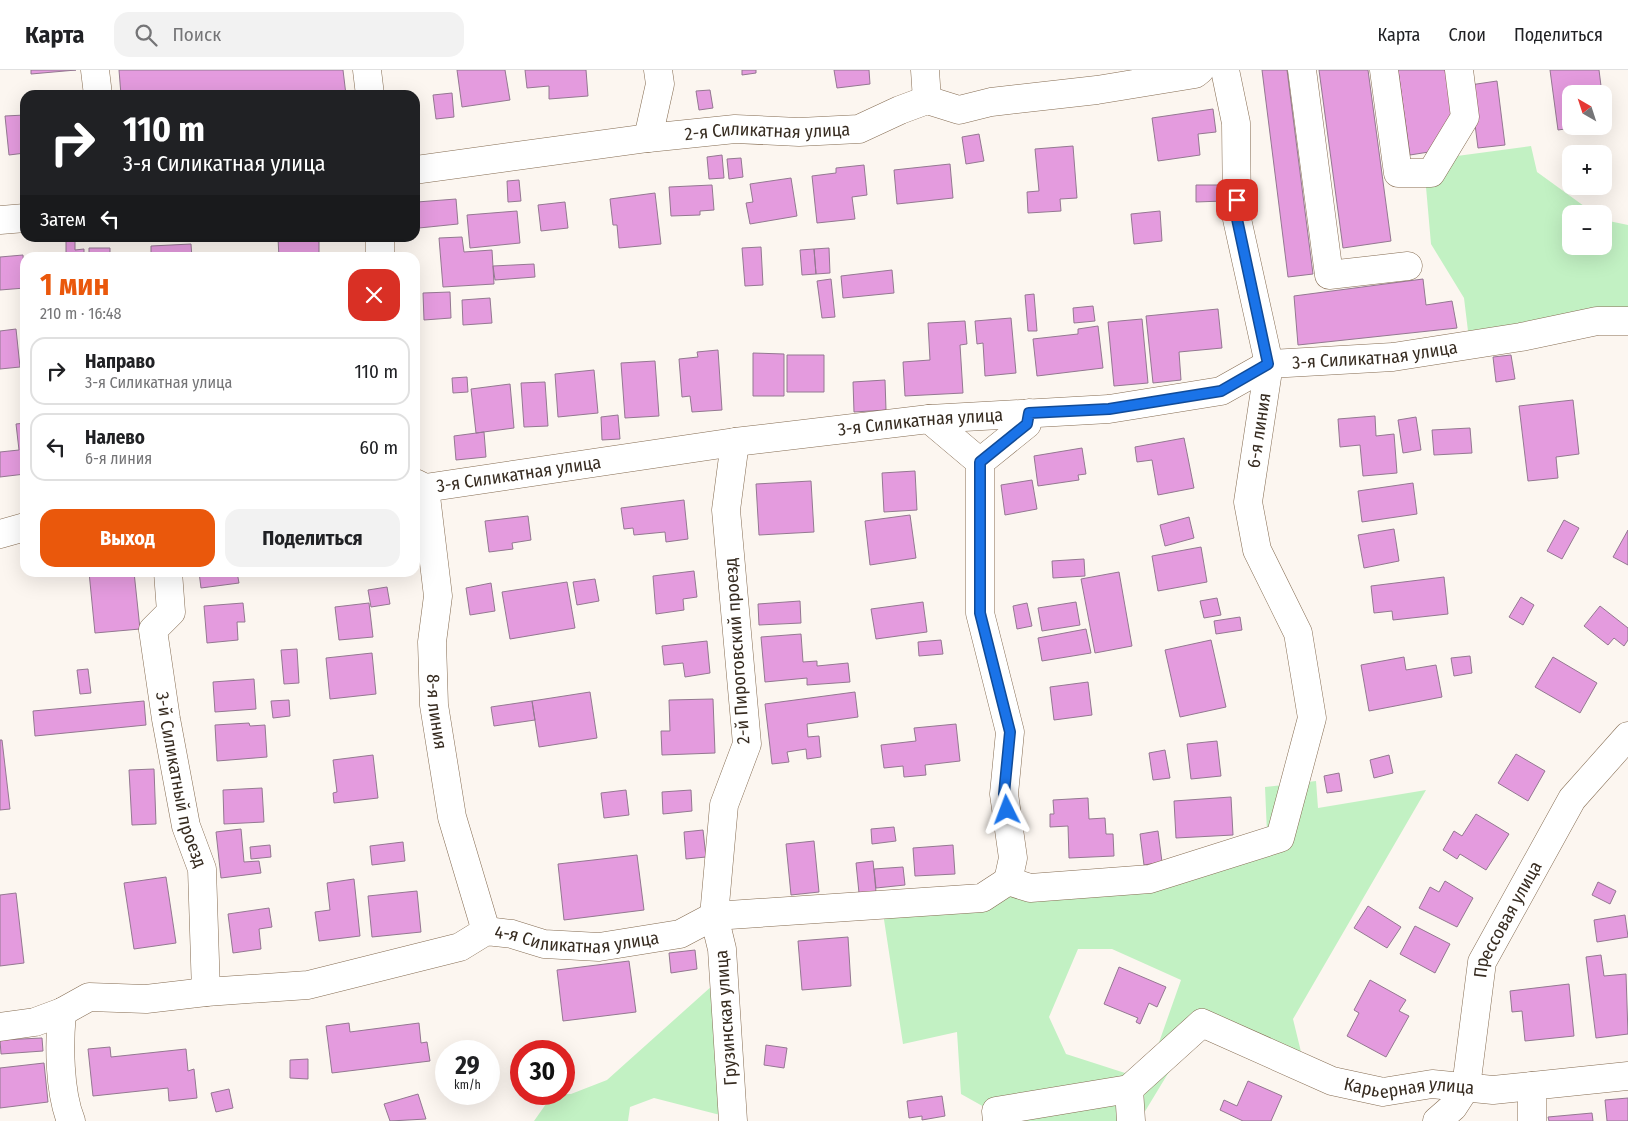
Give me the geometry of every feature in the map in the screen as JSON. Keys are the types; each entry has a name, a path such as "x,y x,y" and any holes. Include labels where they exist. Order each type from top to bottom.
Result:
{"street":[{"path":"95,70 97,90"},
{"path":"367,70 369,90"},
{"path":"648,138 660,84 658,70"},
{"path":"925,70 927,100 959,110 991,102 1097,90 1195,74 1200,70"},
{"name":"6-я линия","path":"1008,881 1030,888 1150,878 1280,838 1312,718 1298,633 1257,550 1248,502 1268,364 1237,219 1236,124 1225,70"},
{"path":"1302,70 1329,275 1408,266"},
{"path":"1384,70 1398,173 1431,173 1464,117 1459,70"},
{"name":"2-я Силикатная улица","path":"420,169 648,138 735,129 799,132 858,128 927,100"},
{"path":"0,220 20,218"},
{"name":"3-я Силикатная улица","path":"420,485 735,442 929,419 1109,409 1221,391 1268,364 1393,357 1521,338 1597,321 1628,321"},
{"path":"980,462 1027,424 1029,413"},
{"path":"929,419 980,462 980,613 1010,732 1004,794 1013,858 1008,881"},
{"name":"2-й Пироговский проезд","path":"714,916 724,805 747,744 726,510 735,442"},
{"name":"8-я линия","path":"420,485 438,596 432,642 434,706 452,817 486,931"},
{"path":"0,534 20,528"},
{"name":"3-й Силикатный проезд","path":"168,577 171,612 153,630 166,719 186,826 202,869 206,992"},
{"name":"Прессовая улица","path":"1437,1121 1453,1107 1466,1087 1482,962 1572,799 1624,750"},
{"name":"4-я Силикатная улица","path":"0,1027 35,1022 62,1012 89,997 146,999 206,992 308,985 460,947 486,931 512,934 544,944 599,947 680,934 714,916 982,898 1008,881"},
{"name":"Грузинская улица","path":"714,916 722,949 733,1121"},
{"path":"62,1012 60,1038 67,1120"},
{"name":"Карьерная улица","path":"1129,1089 1202,1023 1332,1081 1383,1092 1432,1084 1493,1090 1628,1076"},
{"path":"1532,1086 1532,1121"},
{"path":"997,1121 996,1111 1129,1089 1131,1121"}],"green space":[{"path":"1531,146 1537,172 1562,190 1562,195 1569,195 1583,205 1562,205 1562,255 1612,255 1612,222 1628,225 1628,311 1601,312 1468,331 1464,298 1431,244 1426,187 1457,156"},
{"path":"1316,781 1318,808 1426,790 1293,1019 1302,1056 1210,1034 1181,1052 1141,1121 988,1121 986,1108 961,1094 957,1032 903,1044 883,913 1019,880 1152,870 1267,833 1265,787","holes":["1078,949 1112,949 1181,980 1156,1051 1125,1073 1066,1054 1049,1017"]},
{"path":"713,985 724,1116 654,1098 630,1107 628,1121 534,1121 545,1105 575,1105 575,1092 607,1080"}],"building":[{"path":"31,70 76,70 31,74"},
{"path":"119,70 343,70 345,90 121,90"},
{"path":"457,70 505,70 510,100 462,107"},
{"path":"525,70 586,70 588,96 549,99 549,86 527,88"},
{"path":"742,70 756,70 756,73 742,75"},
{"path":"834,70 869,70 870,84 837,88"},
{"path":"1262,70 1287,70 1313,274 1288,277"},
{"path":"1319,70 1368,70 1391,241 1343,248"},
{"path":"1398,70 1451,70 1455,107 1435,151 1410,155"},
{"path":"1550,70 1599,70 1601,85 1562,85 1562,129 1558,130"},
{"path":"1497,81 1505,145 1478,148 1470,85"},
{"path":"710,90 713,108 699,110 696,91"},
{"path":"452,93 454,117 436,119 433,95"},
{"path":"1213,109 1216,132 1198,134 1200,155 1158,161 1152,118"},
{"path":"20,115 20,154 9,155 5,116"},
{"path":"979,134 984,161 966,164 962,137"},
{"path":"1073,146 1077,198 1060,199 1061,211 1028,213 1027,192 1039,191 1035,149"},
{"path":"722,155 724,178 709,179 707,157"},
{"path":"741,158 743,177 729,179 727,159"},
{"path":"950,164 953,198 897,204 894,170"},
{"path":"864,165 867,195 852,197 855,219 817,223 812,176 836,173 836,168"},
{"path":"791,178 797,216 750,224 746,203 753,202 750,184"},
{"path":"519,180 521,201 508,202 507,181"},
{"path":"712,185 714,210 700,211 700,215 671,216 669,187"},
{"path":"1196,185 1223,185 1223,201 1196,202"},
{"path":"655,193 661,244 619,248 617,225 613,225 610,199"},
{"path":"456,199 458,224 420,228 420,202"},
{"path":"565,202 568,228 541,231 538,205"},
{"path":"517,211 520,243 470,248 467,215"},
{"path":"1160,211 1162,241 1134,244 1131,214"},
{"path":"462,237 464,252 492,250 494,284 443,287 439,238"},
{"path":"66,242 75,242 75,250 84,249 84,252 66,252"},
{"path":"278,242 319,242 319,252 279,252"},
{"path":"191,244 192,252 151,252 151,246"},
{"path":"761,247 763,285 745,286 742,248"},
{"path":"89,248 110,248 110,252 89,252"},
{"path":"829,248 830,273 816,274 814,249"},
{"path":"814,249 816,274 802,275 800,250"},
{"path":"20,255 20,288 0,290 0,257"},
{"path":"534,264 535,277 495,280 493,266"},
{"path":"892,270 894,293 843,298 841,276"},
{"path":"831,279 835,317 822,318 817,281"},
{"path":"1423,279 1426,305 1452,301 1457,328 1298,345 1294,296"},
{"path":"450,292 451,318 424,320 423,293"},
{"path":"1034,294 1037,331 1028,331 1025,295"},
{"path":"490,298 492,323 463,325 462,300"},
{"path":"1093,306 1095,321 1074,323 1073,308"},
{"path":"1218,309 1222,348 1179,352 1181,380 1153,383 1146,316"},
{"path":"1011,318 1016,373 985,376 983,343 977,344 975,321"},
{"path":"1142,319 1148,383 1114,386 1108,322"},
{"path":"965,321 967,344 960,345 963,393 905,396 903,362 930,360 928,323"},
{"path":"1098,326 1103,368 1037,376 1033,339 1078,334 1078,329"},
{"path":"16,329 20,367 0,369 0,331"},
{"path":"718,350 722,410 692,412 690,396 682,397 679,359 698,357 697,352"},
{"path":"753,353 784,354 784,396 753,396"},
{"path":"787,355 824,355 824,392 787,392"},
{"path":"1511,355 1515,379 1496,382 1493,357"},
{"path":"655,361 659,416 625,418 621,363"},
{"path":"594,370 598,413 558,417 555,374"},
{"path":"467,377 468,392 453,393 452,378"},
{"path":"885,380 886,410 854,412 853,382"},
{"path":"545,382 548,426 524,427 521,383"},
{"path":"510,384 514,428 476,433 471,389"},
{"path":"1573,400 1579,454 1556,457 1558,478 1528,481 1519,406"},
{"path":"618,415 620,439 602,440 601,417"},
{"path":"1375,416 1376,436 1394,434 1397,473 1363,476 1360,445 1340,447 1338,419"},
{"path":"1416,417 1421,450 1403,453 1398,420"},
{"path":"16,424 20,424 20,475 0,477 0,452 19,450"},
{"path":"1470,428 1472,453 1434,455 1432,430"},
{"path":"484,432 486,457 456,460 454,436"},
{"path":"1184,438 1194,488 1158,495 1152,460 1137,462 1135,447"},
{"path":"1082,448 1086,474 1078,475 1079,480 1038,486 1034,456"},
{"path":"915,471 917,510 884,512 882,473"},
{"path":"1032,480 1037,509 1005,515 1001,485"},
{"path":"811,481 814,532 759,535 756,484"},
{"path":"1413,483 1417,514 1362,522 1358,491"},
{"path":"684,500 688,539 666,542 665,532 634,535 633,528 624,529 621,508"},
{"path":"910,515 916,558 870,565 865,521"},
{"path":"528,516 531,540 512,543 513,549 489,552 485,521"},
{"path":"1189,517 1194,538 1165,546 1160,525"},
{"path":"1564,520 1579,528 1562,559 1547,551"},
{"path":"1394,529 1399,561 1364,568 1358,535"},
{"path":"1628,530 1628,565 1613,557"},
{"path":"1201,547 1207,582 1158,591 1152,556"},
{"path":"1084,559 1085,576 1053,578 1052,561"},
{"path":"694,571 697,597 683,599 684,610 656,614 653,576"},
{"path":"1119,572 1132,646 1095,653 1081,579"},
{"path":"89,577 135,577 140,629 95,633"},
{"path":"200,577 238,577 239,583 201,588"},
{"path":"1444,577 1448,614 1393,620 1392,611 1374,613 1371,586"},
{"path":"595,579 599,601 577,605 573,582"},
{"path":"567,582 575,628 510,639 502,592"},
{"path":"491,583 495,611 470,615 466,588"},
{"path":"387,587 390,604 371,607 368,590"},
{"path":"1521,597 1534,605 1523,625 1509,617"},
{"path":"1217,598 1221,615 1204,618 1200,601"},
{"path":"800,601 801,623 759,625 758,604"},
{"path":"923,602 927,632 876,639 871,609"},
{"path":"1076,602 1080,625 1042,631 1038,608"},
{"path":"243,603 245,622 237,622 238,640 207,643 204,606"},
{"path":"369,603 373,637 339,640 335,607"},
{"path":"1027,603 1032,626 1017,629 1013,606"},
{"path":"1600,606 1628,628 1628,640 1624,646 1614,638 1608,645 1584,626"},
{"path":"1240,617 1242,630 1216,634 1214,621"},
{"path":"1086,629 1091,653 1042,661 1038,638"},
{"path":"801,634 803,662 817,661 817,666 848,663 850,682 807,685 807,678 765,682 761,637"},
{"path":"941,640 943,654 919,656 918,642"},
{"path":"1211,640 1226,707 1180,717 1165,650"},
{"path":"707,641 710,673 685,677 683,663 664,665 662,646"},
{"path":"297,649 299,683 284,684 281,650"},
{"path":"372,653 376,694 330,699 326,658"},
{"path":"1470,656 1472,673 1454,676 1451,658"},
{"path":"1404,657 1406,670 1436,665 1442,697 1369,711 1361,665"},
{"path":"1553,657 1597,683 1580,713 1535,687"},
{"path":"88,669 91,693 80,694 77,670"},
{"path":"254,679 256,709 215,712 213,682"},
{"path":"1088,682 1092,715 1054,720 1050,687"},
{"path":"590,692 597,738 539,747 532,701"},
{"path":"855,692 858,717 807,724 808,737 819,736 821,757 807,759 806,749 787,752 789,762 772,764 765,704"},
{"path":"713,699 715,753 662,755 661,731 670,731 669,700"},
{"path":"289,700 290,716 273,718 271,701"},
{"path":"144,701 146,725 35,736 33,711"},
{"path":"532,701 535,720 494,726 491,707"},
{"path":"249,723 250,726 265,725 267,757 217,761 215,725"},
{"path":"956,724 960,761 925,765 926,775 904,777 903,766 884,768 881,745 916,741 914,728"},
{"path":"0,740 2,740 10,809 0,810"},
{"path":"1217,741 1221,776 1191,779 1187,744"},
{"path":"1165,750 1170,778 1153,780 1149,753"},
{"path":"1516,754 1545,771 1528,801 1498,783"},
{"path":"373,755 378,798 334,803 333,793 337,792 333,760"},
{"path":"1389,755 1393,773 1374,778 1370,760"},
{"path":"154,769 156,824 132,825 129,770"},
{"path":"1339,773 1342,791 1327,793 1324,776"},
{"path":"262,788 264,822 224,824 223,790"},
{"path":"626,790 629,815 604,818 601,793"},
{"path":"691,790 692,811 663,814 662,792"},
{"path":"1231,797 1233,835 1176,838 1174,801"},
{"path":"1088,798 1089,819 1105,818 1106,834 1113,834 1114,856 1069,858 1068,826 1050,827 1050,814 1054,814 1053,800"},
{"path":"1476,814 1509,834 1486,870 1460,854 1457,859 1443,850 1454,831 1462,836"},
{"path":"894,827 896,841 872,844 871,829"},
{"path":"241,829 244,862 259,861 261,873 221,878 216,832"},
{"path":"703,830 706,857 686,859 684,832"},
{"path":"1158,831 1162,862 1144,865 1140,834"},
{"path":"814,841 819,892 791,895 786,844"},
{"path":"403,842 405,861 372,865 370,846"},
{"path":"270,845 271,857 251,859 250,847"},
{"path":"953,845 955,874 915,876 913,848"},
{"path":"637,855 644,910 564,920 558,864"},
{"path":"873,861 876,892 859,893 856,863"},
{"path":"903,867 905,885 876,888 874,869"},
{"path":"166,877 176,943 134,949 124,883"},
{"path":"354,879 360,936 319,941 315,912 330,910 327,883"},
{"path":"1445,881 1473,898 1457,927 1419,908 1430,887 1439,892"},
{"path":"1598,882 1616,891 1610,904 1592,895"},
{"path":"417,891 421,932 372,937 368,896"},
{"path":"16,893 24,963 0,966 0,895"},
{"path":"1368,906 1401,927 1387,948 1354,928"},
{"path":"269,908 272,927 259,929 261,949 233,953 228,914"},
{"path":"1625,915 1628,937 1597,942 1594,920"},
{"path":"1415,926 1450,944 1435,973 1400,954"},
{"path":"848,937 851,986 802,990 798,941"},
{"path":"695,950 697,969 671,973 669,953"},
{"path":"1601,955 1604,976 1626,974 1628,1034 1596,1038 1586,957"},
{"path":"629,961 636,1012 563,1021 557,970"},
{"path":"1119,967 1166,987 1157,1007 1149,1003 1140,1024 1136,1022 1138,1018 1104,1004"},
{"path":"1370,980 1406,1000 1399,1011 1409,1016 1386,1057 1347,1036 1359,1013 1354,1010"},
{"path":"1569,984 1574,1036 1525,1041 1522,1011 1512,1012 1510,991"},
{"path":"349,1023 350,1032 419,1023 421,1043 427,1042 430,1061 332,1073 326,1026"},
{"path":"42,1038 43,1051 1,1054 0,1040"},
{"path":"766,1045 787,1048 784,1068 764,1065"},
{"path":"110,1047 111,1057 186,1049 188,1071 194,1069 197,1098 169,1101 168,1088 93,1096 88,1049"},
{"path":"308,1059 308,1079 290,1078 290,1060"},
{"path":"44,1063 48,1102 0,1108 0,1068"},
{"path":"1248,1081 1282,1096 1271,1121 1243,1121 1220,1110 1224,1100 1237,1106"},
{"path":"229,1089 233,1108 216,1112 211,1093"},
{"path":"418,1094 426,1119 390,1121 384,1104"},
{"path":"942,1096 945,1116 922,1120 922,1116 909,1118 907,1101"},
{"path":"1628,1098 1628,1121 1607,1121 1605,1100"},
{"path":"1592,1113 1593,1121 1549,1121 1548,1117"}],"route":[{"path":"1007,810 1004,794 1010,732 980,613 980,462 1027,424 1029,413 1109,409 1221,391 1268,364 1264,336 1237,219 1237,200"}]}
